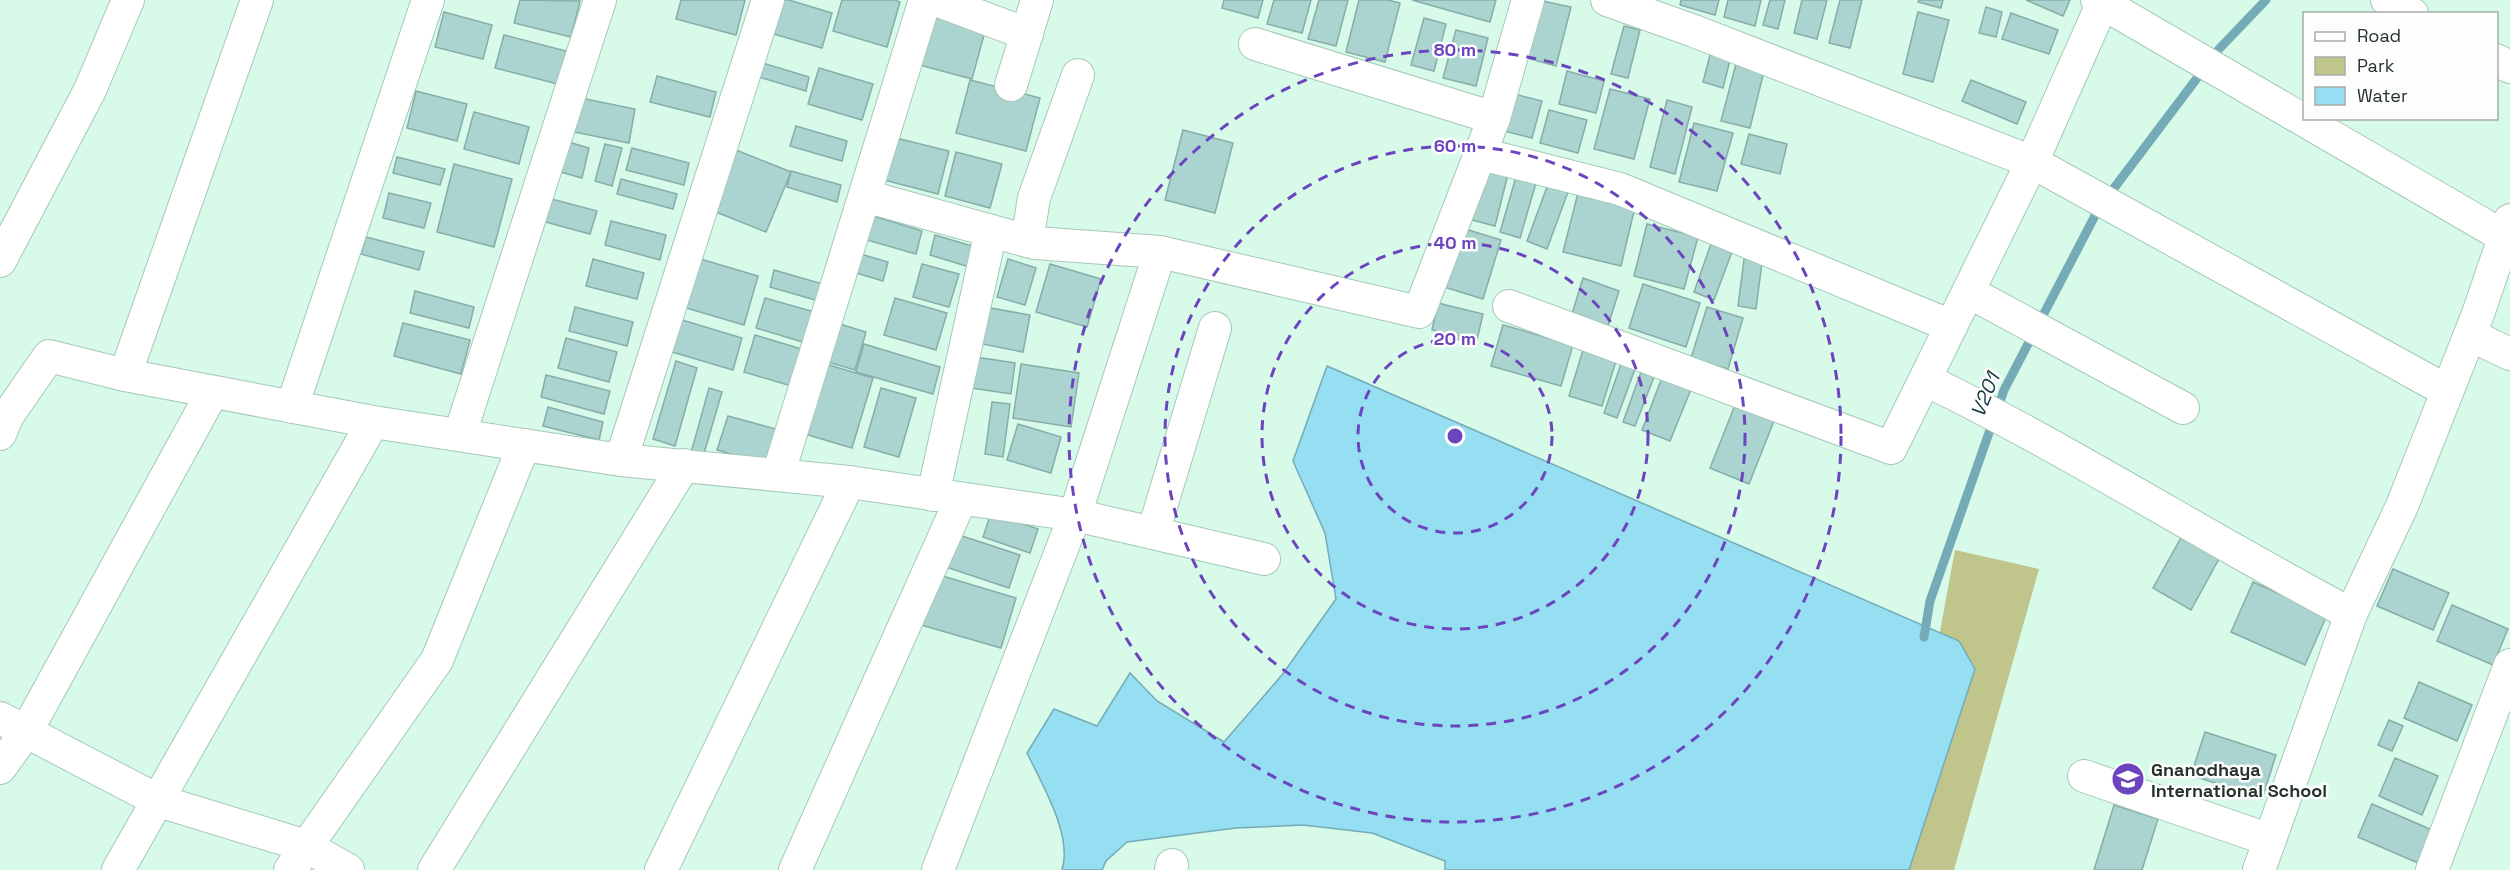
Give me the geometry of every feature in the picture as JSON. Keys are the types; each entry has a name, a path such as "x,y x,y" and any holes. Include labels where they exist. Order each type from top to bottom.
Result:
{"street":[{"path":"0,261 90,90 128,0"},
{"path":"125,375 257,0"},
{"path":"292,408 428,0"},
{"path":"460,434 600,0"},
{"path":"621,460 768,0"},
{"path":"778,475 925,0"},
{"path":"936,0 1027,34"},
{"path":"1011,85 1037,0"},
{"path":"865,196 1035,243 1160,252 1419,312 1494,118 1528,0"},
{"path":"1606,0 1694,31 2032,162 2447,391"},
{"path":"2387,0 2408,12"},
{"path":"1509,306 1891,448 2032,162 2101,1 2221,72 2303,117"},
{"path":"1255,44 1494,118"},
{"path":"1027,241 1034,198 1078,75"},
{"path":"2259,870 2351,614 2402,506 2470,335 2507,228 2309,120"},
{"path":"1481,154 1620,189 1951,326"},
{"path":"795,870 947,497 991,231"},
{"path":"938,870 1075,515 1160,252"},
{"path":"1969,291 2183,408"},
{"path":"1153,533 1215,328"},
{"path":"2470,335 2510,354"},
{"path":"1,431 8,415 49,356 212,393 373,422 621,460 849,482 1075,515 1264,559"},
{"path":"1926,380 1995,413 2284,579 2351,614"},
{"path":"0,768 13,725 212,393"},
{"path":"118,870 373,422"},
{"path":"298,858 437,660 524,445"},
{"path":"434,870 684,465"},
{"path":"662,870 849,482"},
{"path":"2432,870 2510,665"},
{"path":"13,725 159,801 298,858 348,870"},
{"path":"2084,776 2270,840"}],"green space":[{"path":"1955,550 2039,569 1954,870 1892,870 1900,848"}],"water":[{"path":"1327,366 1959,641 1975,669 1909,870 1445,870 1445,861 1372,833 1303,825 1236,828 1127,842 1106,861 1102,870 1062,870 1064,856 1060,826 1048,795 1027,753 1054,709 1097,726 1130,673 1157,701 1224,742 1282,675 1336,599 1325,533 1293,461"}],"building":[{"path":"520,0 580,1 571,37 514,23"},
{"path":"681,0 745,0 736,35 676,19"},
{"path":"779,0 789,0 832,13 822,48 770,33"},
{"path":"842,0 900,2 887,47 833,31"},
{"path":"1224,0 1263,0 1258,18 1222,8"},
{"path":"1274,0 1311,0 1302,33 1267,24"},
{"path":"1319,0 1348,0 1336,46 1308,39"},
{"path":"1359,0 1388,0 1400,3 1385,62 1346,52"},
{"path":"1412,0 1496,0 1490,22"},
{"path":"1538,0 1571,7 1556,66 1523,57"},
{"path":"1681,0 1719,0 1715,15 1680,5"},
{"path":"1728,0 1761,0 1755,26 1724,17"},
{"path":"1770,0 1785,0 1778,29 1763,25"},
{"path":"1802,0 1827,0 1817,39 1794,33"},
{"path":"1840,0 1862,0 1850,48 1829,43"},
{"path":"1919,0 1943,0 1941,8 1918,2"},
{"path":"2026,0 2070,0 2063,16"},
{"path":"1986,7 2002,12 1996,37 1979,33"},
{"path":"926,8 987,24 972,79 912,63"},
{"path":"444,12 492,25 483,59 435,47"},
{"path":"1918,12 1949,20 1933,82 1903,74"},
{"path":"2011,13 2058,30 2049,54 2002,39"},
{"path":"1424,18 1446,24 1434,71 1411,65"},
{"path":"1624,26 1640,30 1628,78 1611,74"},
{"path":"1456,30 1488,38 1476,86 1443,78"},
{"path":"504,35 566,51 558,84 495,68"},
{"path":"1711,51 1731,56 1723,88 1703,82"},
{"path":"1737,60 1765,67 1750,128 1721,121"},
{"path":"756,61 809,77 806,91 752,75"},
{"path":"819,68 873,84 862,120 808,104"},
{"path":"1567,71 1604,81 1596,113 1559,104"},
{"path":"657,76 716,92 710,117 650,102"},
{"path":"970,80 1040,98 1026,151 956,133"},
{"path":"1971,80 2026,102 2017,124 1962,101"},
{"path":"1610,89 1650,99 1634,159 1594,149"},
{"path":"416,91 467,104 457,141 407,128"},
{"path":"1510,93 1542,101 1532,138 1500,130"},
{"path":"576,97 635,109 629,143 569,131"},
{"path":"1667,100 1692,107 1675,174 1650,167"},
{"path":"1549,110 1587,120 1578,153 1540,143"},
{"path":"474,112 529,127 519,164 464,149"},
{"path":"1694,123 1733,133 1717,191 1679,182"},
{"path":"796,126 847,141 842,161 790,146"},
{"path":"1183,130 1233,143 1215,213 1165,200"},
{"path":"1749,134 1787,144 1780,174 1741,164"},
{"path":"896,138 949,151 938,194 884,180"},
{"path":"565,141 589,148 582,178 557,171"},
{"path":"605,144 622,148 612,186 595,181"},
{"path":"632,148 689,163 684,185 626,170"},
{"path":"736,150 791,172 766,232 711,210"},
{"path":"956,152 1002,164 990,208 945,196"},
{"path":"397,157 445,169 440,185 393,173"},
{"path":"1483,163 1509,170 1495,226 1468,219"},
{"path":"454,164 512,179 494,247 437,232"},
{"path":"1518,170 1538,176 1520,238 1500,232"},
{"path":"791,171 841,185 837,202 787,187"},
{"path":"621,179 677,194 673,209 617,194"},
{"path":"1548,184 1568,192 1547,249 1527,241"},
{"path":"389,193 431,203 424,228 383,218"},
{"path":"1578,193 1635,207 1621,266 1563,252"},
{"path":"544,197 597,211 590,234 538,220"},
{"path":"867,214 922,231 916,254 860,238"},
{"path":"611,221 666,235 660,260 605,245"},
{"path":"1647,224 1698,237 1684,289 1634,276"},
{"path":"1459,227 1501,240 1483,299 1441,286"},
{"path":"935,235 982,249 976,269 930,255"},
{"path":"366,237 424,252 419,270 361,254"},
{"path":"1712,241 1733,249 1714,300 1694,292"},
{"path":"850,251 888,262 883,281 846,270"},
{"path":"1745,252 1763,255 1756,309 1738,306"},
{"path":"697,258 758,276 744,325 683,307"},
{"path":"593,259 644,273 637,299 586,286"},
{"path":"1008,259 1036,268 1025,305 997,297"},
{"path":"922,264 959,274 949,307 913,297"},
{"path":"1050,264 1101,279 1087,327 1036,312"},
{"path":"774,270 826,285 822,302 770,287"},
{"path":"1583,278 1619,291 1607,329 1571,317"},
{"path":"1643,284 1700,303 1686,347 1629,328"},
{"path":"415,291 474,307 469,328 410,313"},
{"path":"765,298 818,313 809,344 756,328"},
{"path":"895,298 947,313 936,350 884,335"},
{"path":"1438,303 1483,314 1477,340 1432,330"},
{"path":"979,306 1030,315 1023,352 972,342"},
{"path":"575,307 633,322 627,346 569,331"},
{"path":"1707,307 1743,318 1728,369 1691,358"},
{"path":"672,317 742,338 733,370 662,349"},
{"path":"830,321 866,332 855,370 818,359"},
{"path":"403,323 470,340 461,374 394,356"},
{"path":"1503,325 1573,345 1561,386 1491,366"},
{"path":"755,335 808,351 798,388 744,372"},
{"path":"566,338 617,352 609,382 558,368"},
{"path":"864,344 940,367 933,394 856,372"},
{"path":"1583,350 1616,361 1602,406 1569,396"},
{"path":"969,356 1015,363 1011,394 965,387"},
{"path":"676,361 697,368 675,446 653,439"},
{"path":"819,362 873,378 852,448 798,432"},
{"path":"1021,364 1079,373 1071,427 1013,418"},
{"path":"1621,364 1635,369 1617,418 1604,413"},
{"path":"1641,372 1654,377 1635,426 1623,422"},
{"path":"546,375 610,391 604,414 541,397"},
{"path":"1663,375 1692,387 1670,441 1642,430"},
{"path":"709,388 722,392 703,457 691,453"},
{"path":"881,388 916,398 899,457 864,447"},
{"path":"1737,400 1776,416 1749,484 1710,468"},
{"path":"992,402 1010,404 1003,457 985,454"},
{"path":"548,407 603,422 599,440 543,426"},
{"path":"728,416 779,430 769,465 717,450"},
{"path":"1018,424 1061,437 1051,473 1007,460"},
{"path":"991,513 1038,529 1030,553 983,537"},
{"path":"956,534 1020,555 1009,588 946,567"},
{"path":"2182,536 2220,557 2191,610 2153,588"},
{"path":"2393,569 2449,593 2433,630 2377,606"},
{"path":"936,574 1016,598 1001,648 921,625"},
{"path":"2253,582 2327,615 2305,665 2231,632"},
{"path":"2452,605 2508,629 2493,665 2437,641"},
{"path":"2419,682 2472,705 2457,741 2404,718"},
{"path":"2389,720 2403,726 2392,751 2378,745"},
{"path":"2205,732 2276,755 2262,799 2191,775"},
{"path":"2395,758 2438,776 2422,815 2379,796"},
{"path":"2372,804 2432,830 2418,863 2358,837"},
{"path":"2114,805 2158,819 2142,870 2094,870"}],"waterway":[{"name":"V201","path":"1924,637 1930,601 2004,390 2099,208 2219,49 2266,0"}],"place":[{"name":"Gnanodhaya International School","path":"2128,779"}]}
